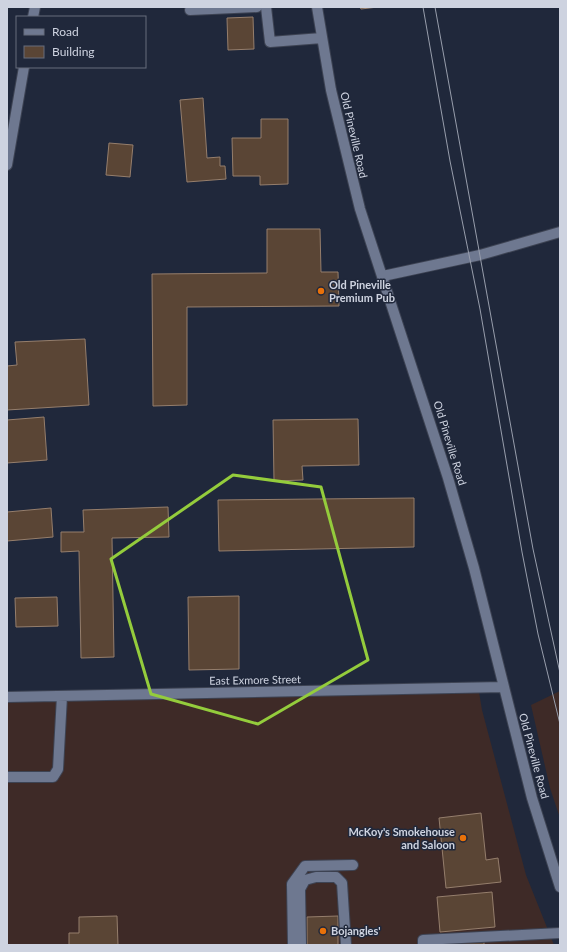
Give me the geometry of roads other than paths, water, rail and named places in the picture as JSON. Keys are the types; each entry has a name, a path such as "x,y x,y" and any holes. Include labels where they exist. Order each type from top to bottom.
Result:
{"street":[{"path":"190,10 257,7"},
{"path":"266,7 270,42 322,38"},
{"name":"Old Pineville Road","path":"317,7 331,90 360,208 448,478 474,568 532,798 560,887"},
{"path":"7,165 24,68"},
{"path":"383,276 480,255 560,232"},
{"name":"East Exmore Street","path":"7,697 503,687"},
{"path":"7,778 53,777 58,769 62,696"},
{"path":"293,945 292,884 305,866 353,865 342,883 346,945"},
{"path":"301,945 300,889 305,880 316,876 336,877 342,883"},
{"path":"423,945 423,940 524,940 560,933"}],"tram line":[{"path":"423,7 450,161 480,309 522,552 538,634 560,724"},
{"path":"435,7 533,549 560,673"}],"place":[{"name":"Old Pineville Premium Pub","path":"321,291"},
{"name":"McKoy's Smokehouse and Saloon","path":"463,838"},
{"name":"Bojangles'","path":"323,931"}]}
